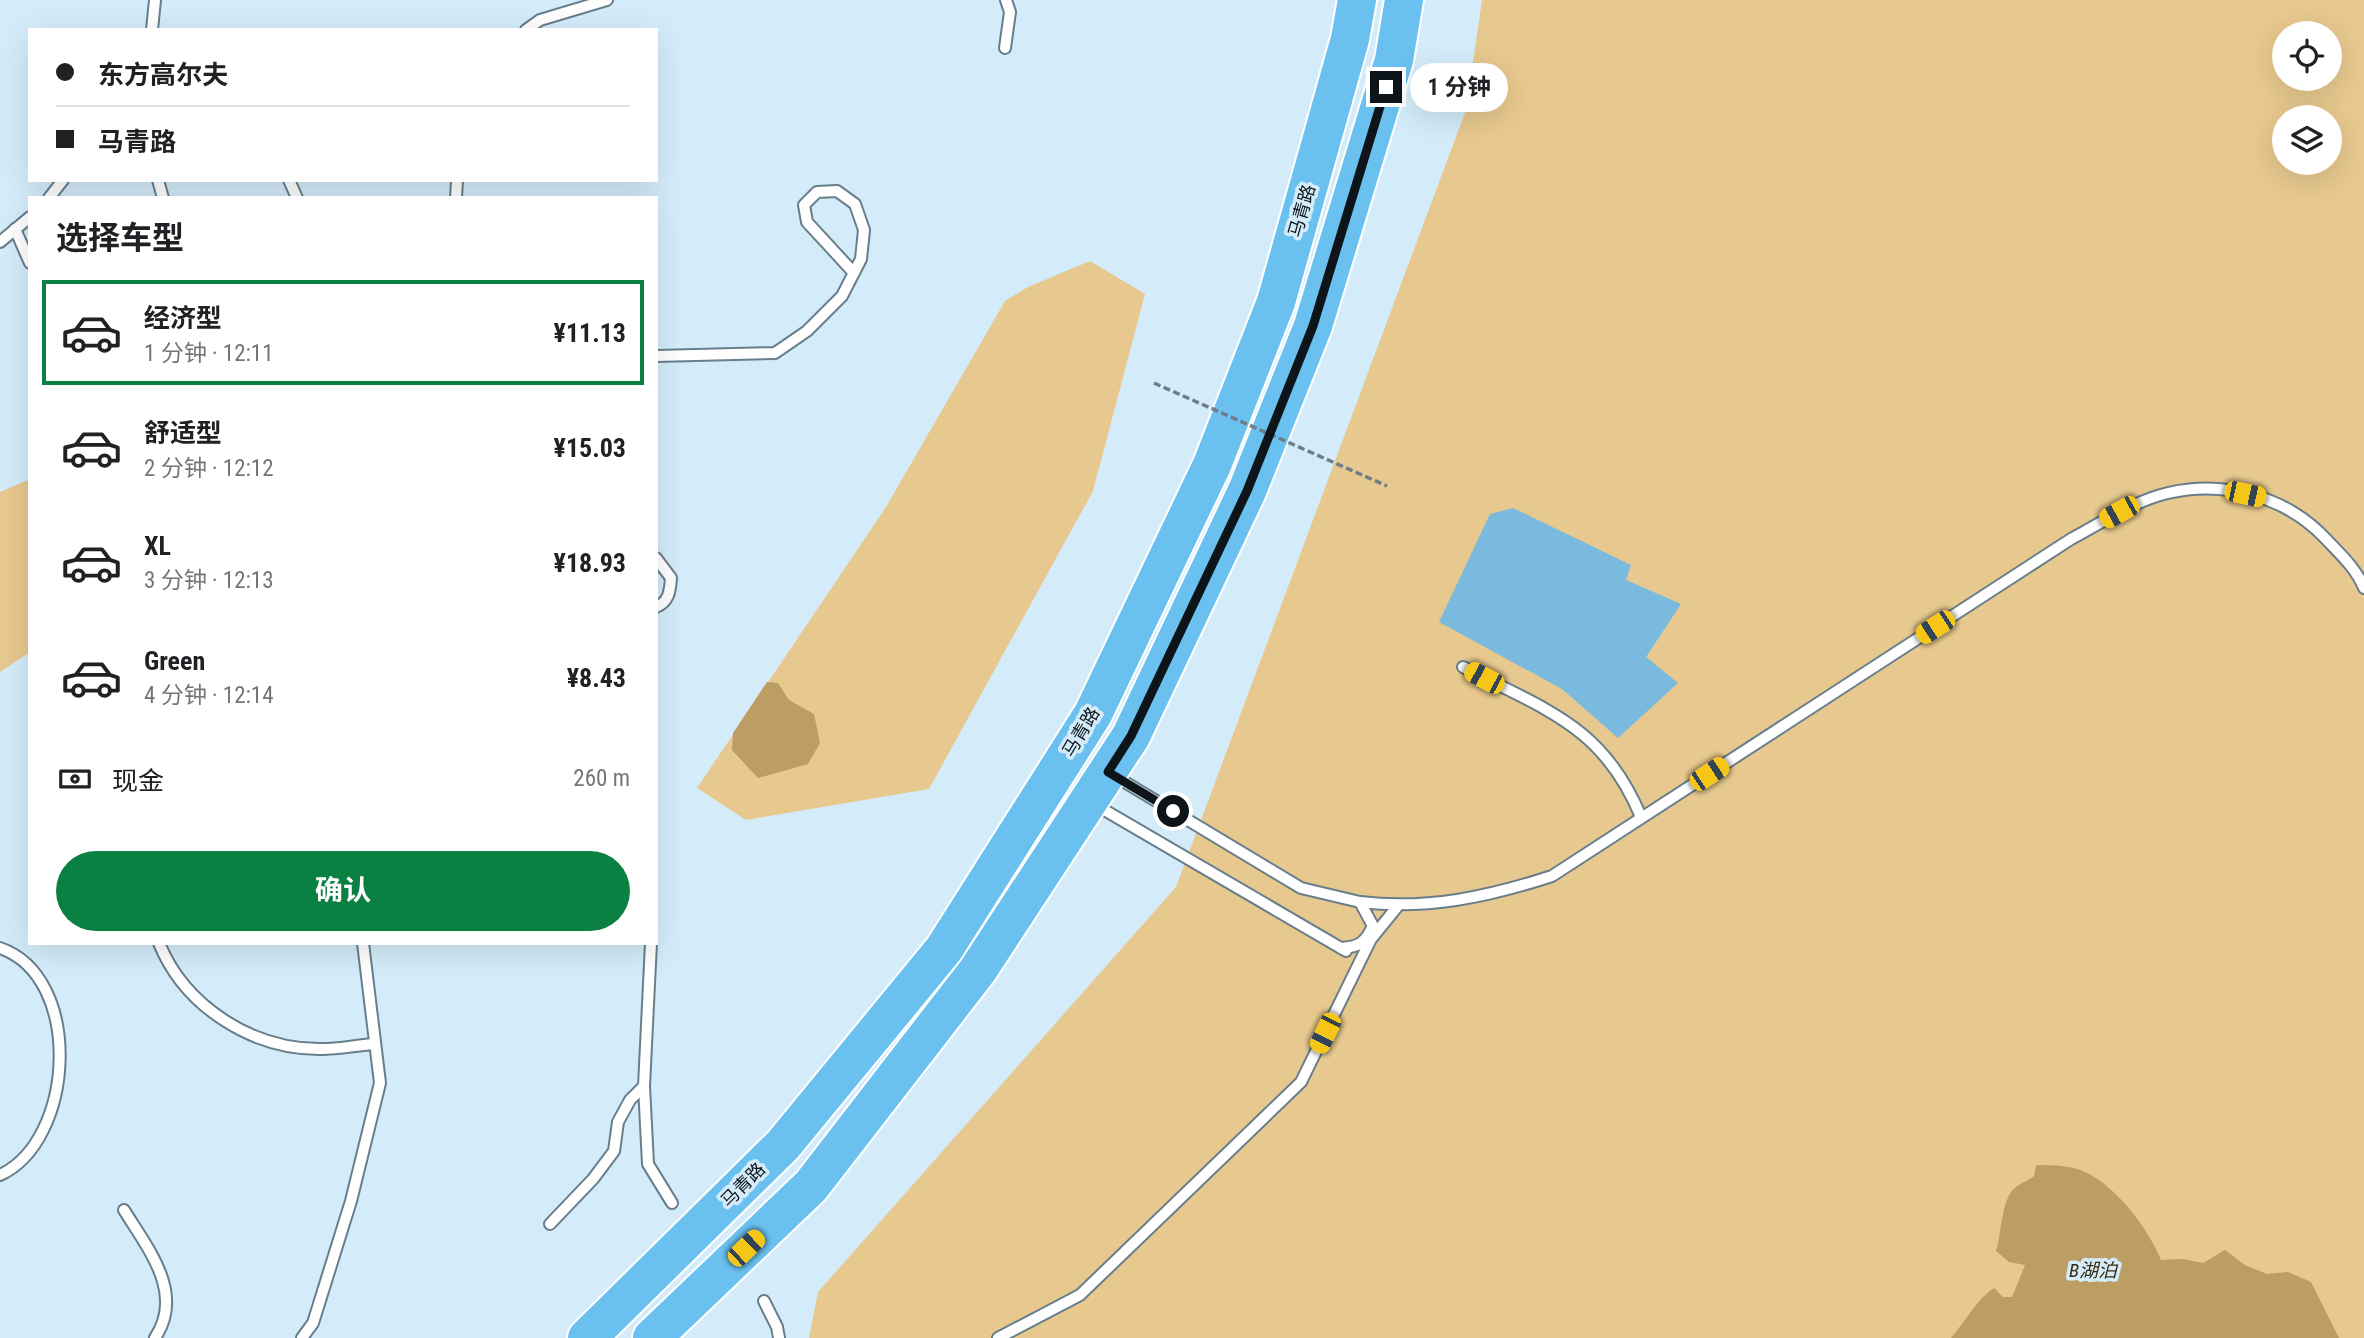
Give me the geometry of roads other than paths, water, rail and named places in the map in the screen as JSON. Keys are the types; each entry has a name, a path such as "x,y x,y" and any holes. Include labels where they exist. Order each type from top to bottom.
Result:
{"highway":[{"name":"马青路","path":"587,1338 782,1145 944,948 1093,714 1212,466 1276,302 1350,39 1357,0"},
{"path":"652,1338 811,1186 978,970 1131,736 1247,491 1313,326 1394,60 1405,0"}],"lane":[{"path":"152,28 155,0"},
{"path":"529,28 540,20 607,0"},
{"path":"1005,48 1010,12 1006,0"},
{"path":"50,196 62,182"},
{"path":"658,356 775,354 807,331 842,296 861,260 864,230 855,204 836,191 817,192 804,205 807,222 826,246 854,273"},
{"path":"0,242 28,219"},
{"path":"15,229 28,258"},
{"path":"1098,786 1301,888 1360,902 1397,907 1496,894 1552,876 2071,539 2119,512 2167,493 2224,489 2267,498 2310,523 2359,574 2364,588"},
{"path":"658,561 671,578 669,594 663,604 658,606"},
{"path":"1463,667 1573,724 1613,761 1641,817"},
{"path":"1098,786 1360,959"},
{"path":"1340,948 1354,948 1366,941 1373,926 1360,902"},
{"path":"998,1338 1080,1295 1301,1082 1360,959 1371,939 1397,907"},
{"path":"160,945 170,968 199,1000 234,1029 286,1046 321,1049 376,1044"},
{"path":"302,1338 313,1323 354,1188 380,1083 363,945"},
{"path":"650,945 644,1086 648,1164 672,1203"},
{"path":"0,948 18,954 42,984 57,1019 61,1057 53,1101 38,1139 13,1169 0,1175"},
{"path":"550,1224 593,1179 614,1151 618,1122 630,1100 644,1086"},
{"path":"124,1210 160,1269 168,1296 163,1325 155,1338"},
{"path":"764,1301 777,1327 779,1338"}],"water":[{"path":"767,682 778,683 789,700 814,714 820,743 808,764 758,778 732,750 733,733"},
{"name":"B湖泊","path":"2036,1165 2076,1169 2100,1181 2132,1212 2149,1236 2161,1260 2183,1259 2203,1263 2225,1250 2245,1265 2267,1274 2288,1272 2311,1282 2339,1338 1951,1338 1988,1292 1994,1288 2003,1297 2012,1297 2025,1265 2009,1262 1996,1251 2002,1217 2010,1193 2034,1176"}]}
